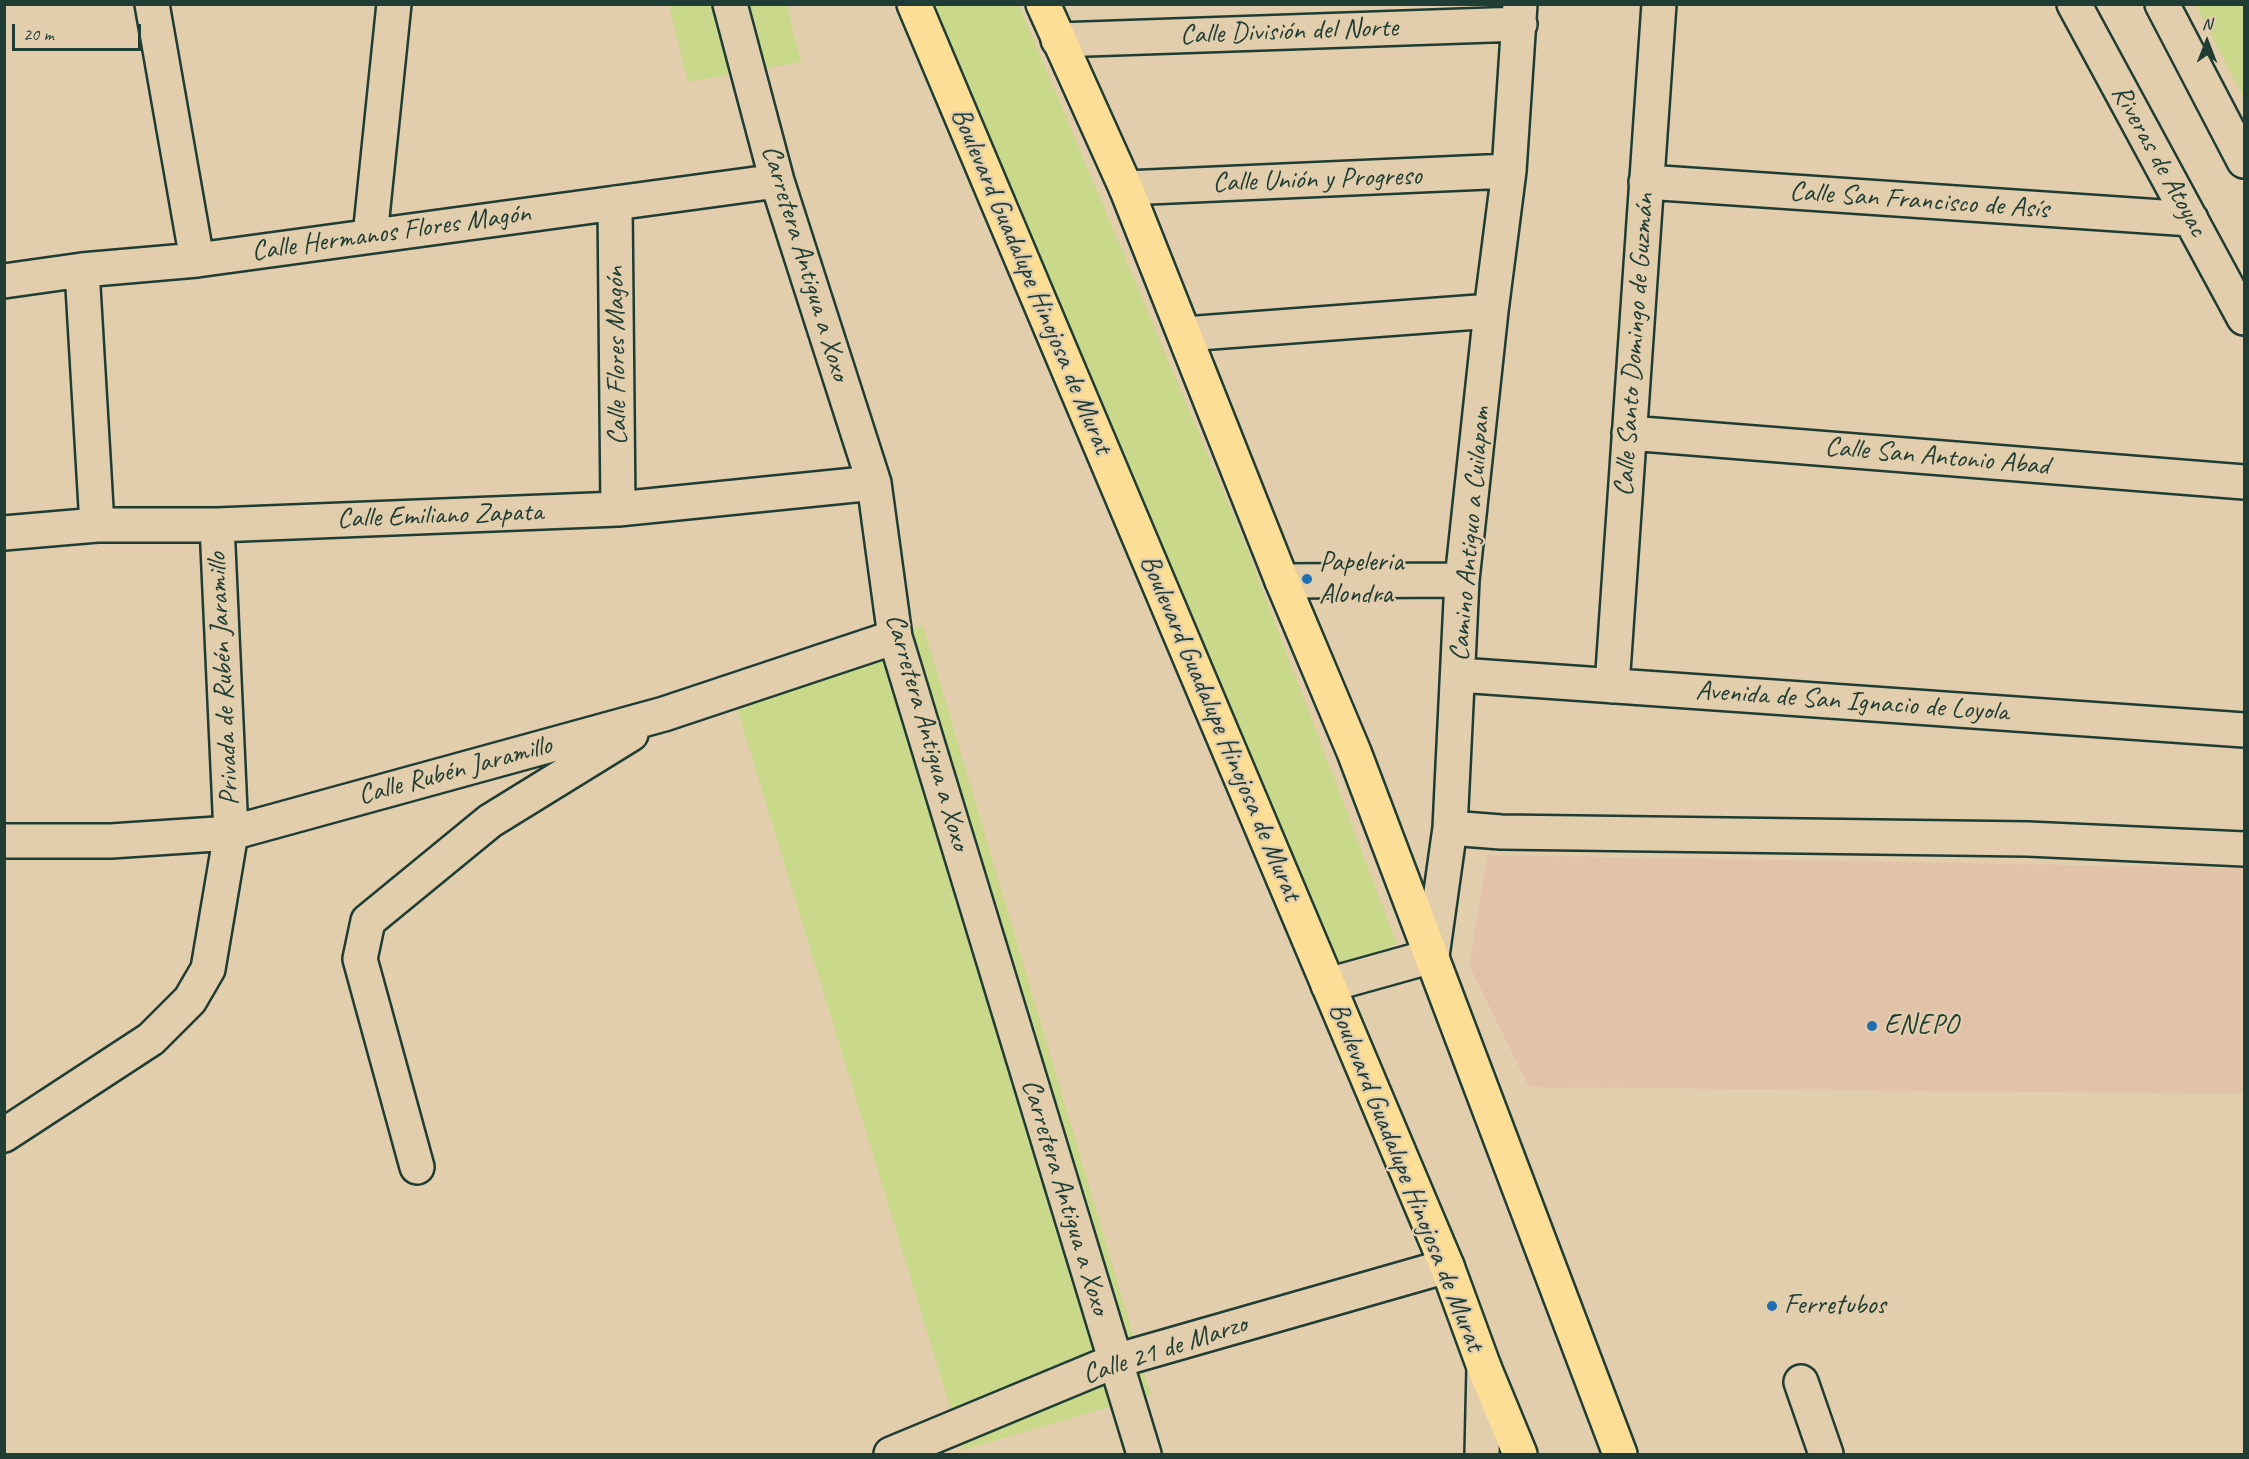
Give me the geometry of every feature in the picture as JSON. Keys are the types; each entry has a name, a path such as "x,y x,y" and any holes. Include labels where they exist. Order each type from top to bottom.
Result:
{"main road":[{"name":"Boulevard Guadalupe Hinojosa de Murat","path":"914,4 1447,1266 1484,1367 1520,1455"},
{"path":"1043,4 1126,188 1282,581 1354,752 1620,1455"}],"street":[{"path":"152,4 197,260"},
{"path":"370,236 394,4"},
{"name":"Carretera Antigua a Xoxo","path":"730,4 777,181 874,483 895,638 1144,1455"},
{"name":"Calle Santo Domingo de Guzmán","path":"1612,686 1659,4"},
{"name":"Riveras de Atoyac","path":"2074,4 2244,318"},
{"path":"2162,4 2244,161"},
{"name":"Calle División del Norte","path":"1058,40 1520,14"},
{"name":"Camino Antiguo a Cuilapam","path":"1432,956 1450,828 1462,580 1491,311 1509,171 1520,14"},
{"name":"Calle Unión y Progreso","path":"1126,188 1509,171"},
{"name":"Calle Hermanos Flores Magón","path":"4,281 82,270 197,260 777,181"},
{"name":"Calle San Francisco de Asís","path":"1646,182 2191,219"},
{"name":"Calle Flores Magón","path":"615,203 618,509"},
{"path":"82,270 98,525"},
{"path":"1185,334 1491,311"},
{"name":"Calle San Antonio Abad","path":"1629,432 2244,482"},
{"name":"Calle Emiliano Zapata","path":"4,534 98,525 217,525 618,509 874,483"},
{"name":"Privada de Rubén Jaramillo","path":"4,1135 151,1040 190,1000 208,969 231,833 217,525"},
{"path":"1282,581 1462,580"},
{"name":"Calle Rubén Jaramillo","path":"4,841 111,841 231,833 663,714 895,638"},
{"name":"Avenida de San Ignacio de Loyola","path":"1459,675 2244,730"},
{"path":"417,1167 360,959 368,921 490,821 663,714"},
{"path":"1450,828 1501,832 2028,839 2244,849"},
{"path":"1328,985 1432,956"},
{"name":"Calle 21 de Marzo","path":"891,1455 1115,1361 1447,1266"},
{"path":"1482,1455 1484,1367"},
{"path":"1801,1382 1826,1455"}],"shaded area":[{"name":"ENEPO","path":"1488,855 2244,868 2244,1094 1529,1087 1469,965"}],"green space":[{"path":"669,5 787,5 801,62 688,82"},
{"path":"934,5 1019,5 1243,538 1397,944 1336,973 1131,489"},
{"path":"2196,5 2244,5 2244,98"},
{"path":"923,625 1151,1395 963,1450 732,692"}],"place":[{"name":"Papeleria Alondra","path":"1307,579"},
{"name":"ENEPO","path":"1872,1026"},
{"name":"Ferretubos","path":"1772,1306"}]}
